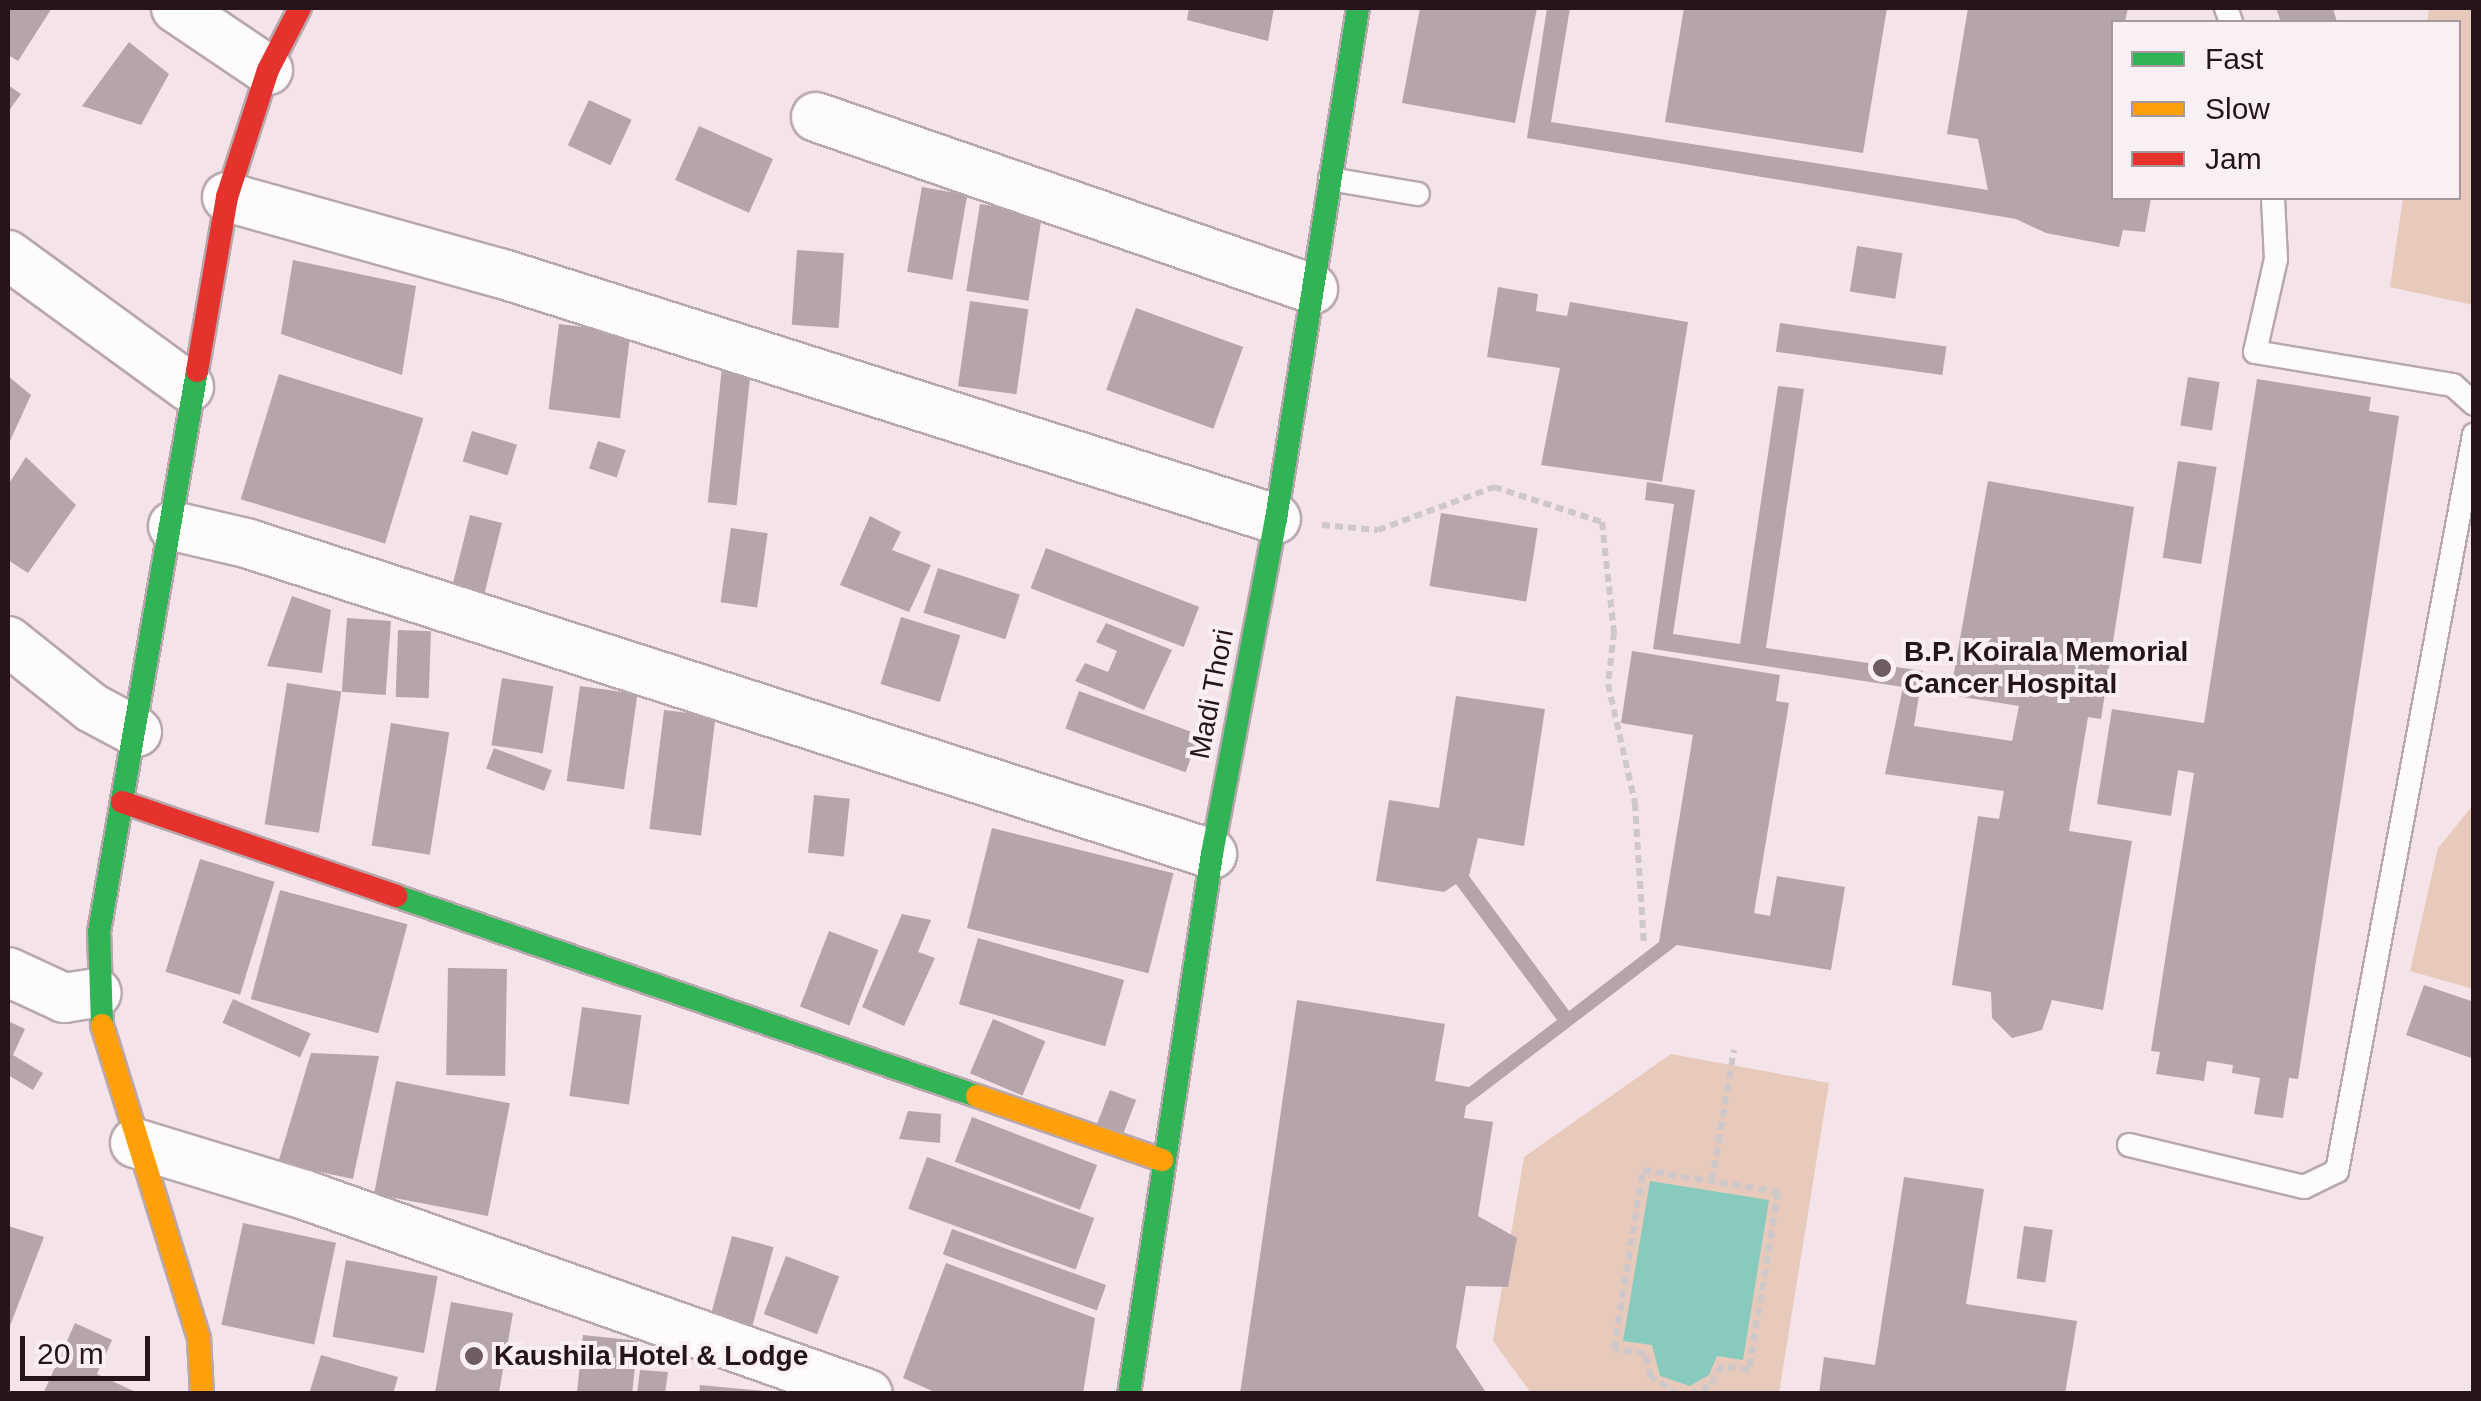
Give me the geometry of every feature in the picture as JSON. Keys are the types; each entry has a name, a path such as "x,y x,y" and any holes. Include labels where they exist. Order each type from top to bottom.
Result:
{"street":[{"path":"176,8 268,70"},
{"path":"202,1394 200,1339 135,1143 97,992 99,932 173,526 190,387 227,197 268,70 300,8"},
{"name":"Madi Thori","path":"1129,1394 1212,854 1276,519 1358,8"},
{"path":"816,117 1313,289"},
{"path":"227,197 500,273 1276,519"},
{"path":"8,255 190,387"},
{"path":"173,526 246,542 1212,854"},
{"path":"8,641 92,708 137,732"},
{"path":"122,802 1162,1160"},
{"path":"8,972 64,998 97,992"},
{"path":"135,1143 305,1195 868,1394"}],"lane":[{"path":"1330,179 1418,194"},
{"path":"2274,200 2276,259 2255,352 2453,385 2474,404"},
{"path":"2129,1145 2304,1187 2337,1171 2474,435"}],"path":[{"path":"1276,519 1378,530 1494,487 1602,522 1614,632 1610,699 1635,803 1644,945"},
{"path":"1712,1182 1734,1050"},
{"path":"1678,1394 1651,1377 1645,1354 1614,1349 1642,1170 1778,1192 1749,1370 1722,1366 1709,1386 1690,1394"}],"shaded area":[{"path":"2429,8 2473,8 2473,305 2390,287 2403,200 2461,200 2461,20 2427,20"},
{"path":"2473,805 2473,989 2410,971 2438,848"},
{"path":"1671,1054 1829,1083 1779,1393 1531,1393 1493,1341 1524,1157"},
{"path":"1650,1181 1769,1200 1743,1360 1717,1356 1709,1375 1690,1386 1660,1376 1652,1345 1623,1341"}],"building":[{"path":"8,8 52,8 18,61 8,55"},
{"path":"1189,8 1274,8 1268,41 1187,20"},
{"path":"1420,8 1537,8 1515,123 1402,103"},
{"path":"1547,8 1570,8 1551,122 1988,190 1978,139 1947,134 1968,8 2128,8 2125,20 2111,20 2111,200 2151,200 2145,232 2123,230 2119,247 2046,233 2016,219 1527,138"},
{"path":"1684,8 1887,8 1863,153 1665,122"},
{"path":"2276,8 2333,8 2336,20 2280,20"},
{"path":"129,42 169,74 141,125 82,106"},
{"path":"8,85 21,94 8,112"},
{"path":"589,100 632,120 610,165 568,145"},
{"path":"699,126 773,159 749,213 675,180"},
{"path":"922,187 967,195 952,280 907,272"},
{"path":"980,204 1042,214 1028,301 966,291"},
{"path":"1857,246 1902,253 1895,299 1850,291"},
{"path":"797,250 844,253 839,328 792,325"},
{"path":"293,260 416,286 402,375 281,334"},
{"path":"1498,287 1538,294 1536,311 1567,316 1570,302 1688,322 1662,482 1541,465 1560,368 1487,357"},
{"path":"970,301 1028,309 1016,394 958,386"},
{"path":"1136,308 1243,347 1213,429 1106,390"},
{"path":"1780,323 1946,346 1942,375 1776,352"},
{"path":"559,324 630,333 620,418 549,409"},
{"path":"722,367 751,370 737,505 708,502"},
{"path":"279,374 423,418 385,543 241,499"},
{"path":"8,376 31,395 10,441 8,440"},
{"path":"2188,377 2220,382 2212,430 2180,425"},
{"path":"2257,379 2371,397 2369,411 2399,416 2298,1079 2289,1078 2283,1118 2254,1114 2260,1078 2232,1073 2233,1065 2207,1061 2204,1081 2156,1074 2160,1052 2151,1051 2194,773 2178,770 2171,816 2097,804 2112,709 2204,723"},
{"path":"1778,386 1804,389 1766,648 1923,671 1914,726 2012,741 2019,706 1950,695 1988,481 2134,507 2101,719 2088,717 2069,831 2132,841 2103,1010 2052,1000 2042,1030 2012,1038 1992,1018 1991,992 1952,985 1978,816 1999,819 2004,791 1885,774 1903,687 1653,649 1674,504 1645,500 1647,482 1695,490 1673,634 1740,644"},
{"path":"472,431 517,445 508,475 463,462"},
{"path":"598,441 626,450 617,478 589,469"},
{"path":"26,457 76,505 28,573 8,560 8,485"},
{"path":"2178,461 2217,467 2201,564 2163,558"},
{"path":"1441,513 1538,528 1526,601 1429,586"},
{"path":"470,515 502,523 485,593 453,585"},
{"path":"870,516 901,532 892,550 931,565 909,612 840,585"},
{"path":"731,528 768,533 757,607 721,602"},
{"path":"1046,548 1199,607 1184,647 1031,588"},
{"path":"938,568 1020,595 1005,639 923,613"},
{"path":"292,596 331,610 322,673 267,666"},
{"path":"901,617 960,635 940,702 881,684"},
{"path":"347,618 391,621 386,695 342,692"},
{"path":"1106,623 1172,650 1144,710 1075,681 1085,663 1108,672 1117,651 1096,642"},
{"path":"398,630 431,631 429,698 396,697"},
{"path":"1632,651 1780,675 1776,701 1789,703 1754,913 1770,916 1777,876 1845,887 1831,970 1677,945 1466,1106 1464,1118 1493,1122 1478,1216 1517,1238 1508,1287 1466,1286 1456,1347 1487,1394 1240,1394 1297,1000 1445,1024 1435,1081 1469,1087 1557,1020 1456,884 1444,892 1376,881 1389,800 1439,808 1456,696 1545,709 1524,846 1478,838 1469,876 1569,1011 1659,942 1693,735 1621,723"},
{"path":"502,678 553,686 543,753 491,745"},
{"path":"287,683 341,692 319,833 265,824"},
{"path":"580,686 637,694 624,789 567,781"},
{"path":"1079,691 1199,735 1186,772 1065,729"},
{"path":"664,710 716,716 701,835 649,829"},
{"path":"391,723 449,732 430,855 372,845"},
{"path":"494,748 552,770 544,791 486,769"},
{"path":"814,795 850,799 844,856 808,853"},
{"path":"992,828 1173,873 1149,973 967,928"},
{"path":"200,859 275,882 240,995 166,972"},
{"path":"280,890 408,924 378,1033 251,999"},
{"path":"902,914 931,920 918,952 935,958 904,1026 862,1007"},
{"path":"829,931 878,950 849,1026 800,1007"},
{"path":"978,938 1124,980 1105,1046 959,1004"},
{"path":"448,968 507,969 505,1076 446,1075"},
{"path":"2424,985 2474,1002 2474,1059 2406,1035"},
{"path":"233,999 311,1034 300,1057 222,1023"},
{"path":"582,1007 641,1015 629,1104 569,1096"},
{"path":"993,1019 1045,1041 1022,1096 970,1073"},
{"path":"8,1021 25,1029 13,1055 43,1073 33,1090 8,1075"},
{"path":"311,1053 379,1056 353,1179 278,1163"},
{"path":"396,1081 510,1103 488,1216 374,1194"},
{"path":"1110,1090 1136,1100 1123,1136 1096,1125"},
{"path":"908,1111 941,1114 940,1143 899,1139"},
{"path":"972,1117 1097,1165 1080,1210 955,1162"},
{"path":"927,1157 1094,1218 1075,1270 908,1209"},
{"path":"1904,1177 1984,1189 1966,1304 2077,1321 2065,1394 1819,1394 1824,1357 1875,1365"},
{"path":"243,1223 336,1243 314,1344 221,1325"},
{"path":"8,1226 44,1237 8,1331"},
{"path":"2024,1226 2053,1230 2045,1283 2017,1278"},
{"path":"952,1229 1106,1285 1097,1310 943,1254"},
{"path":"732,1236 774,1247 753,1325 711,1314"},
{"path":"786,1256 839,1276 817,1334 764,1314"},
{"path":"346,1260 438,1276 424,1353 332,1337"},
{"path":"946,1263 1095,1318 1083,1394 939,1394 903,1378"},
{"path":"451,1302 513,1313 499,1394 435,1394"},
{"path":"75,1323 112,1340 97,1374 140,1394 43,1394"},
{"path":"583,1335 638,1341 632,1394 577,1394"},
{"path":"321,1355 398,1377 393,1394 309,1394"},
{"path":"640,1370 668,1372 665,1394 637,1394"},
{"path":"700,1385 765,1391 699,1394"}],"traffic: fast":[{"path":"1129,1394 1212,854 1276,519 1358,8"},
{"path":"102,1025 99,932 197,371"},
{"path":"396,896 977,1096"}],"traffic: slow":[{"path":"102,1025 199,1339 202,1394"},
{"path":"977,1096 1162,1160"}],"traffic: jam":[{"path":"197,371 227,197 268,70 300,8"},
{"path":"122,802 396,896"}],"place":[{"name":"B.P. Koirala Memorial Cancer Hospital","path":"1882,668"},
{"name":"Kaushila Hotel & Lodge","path":"474,1356"}]}
